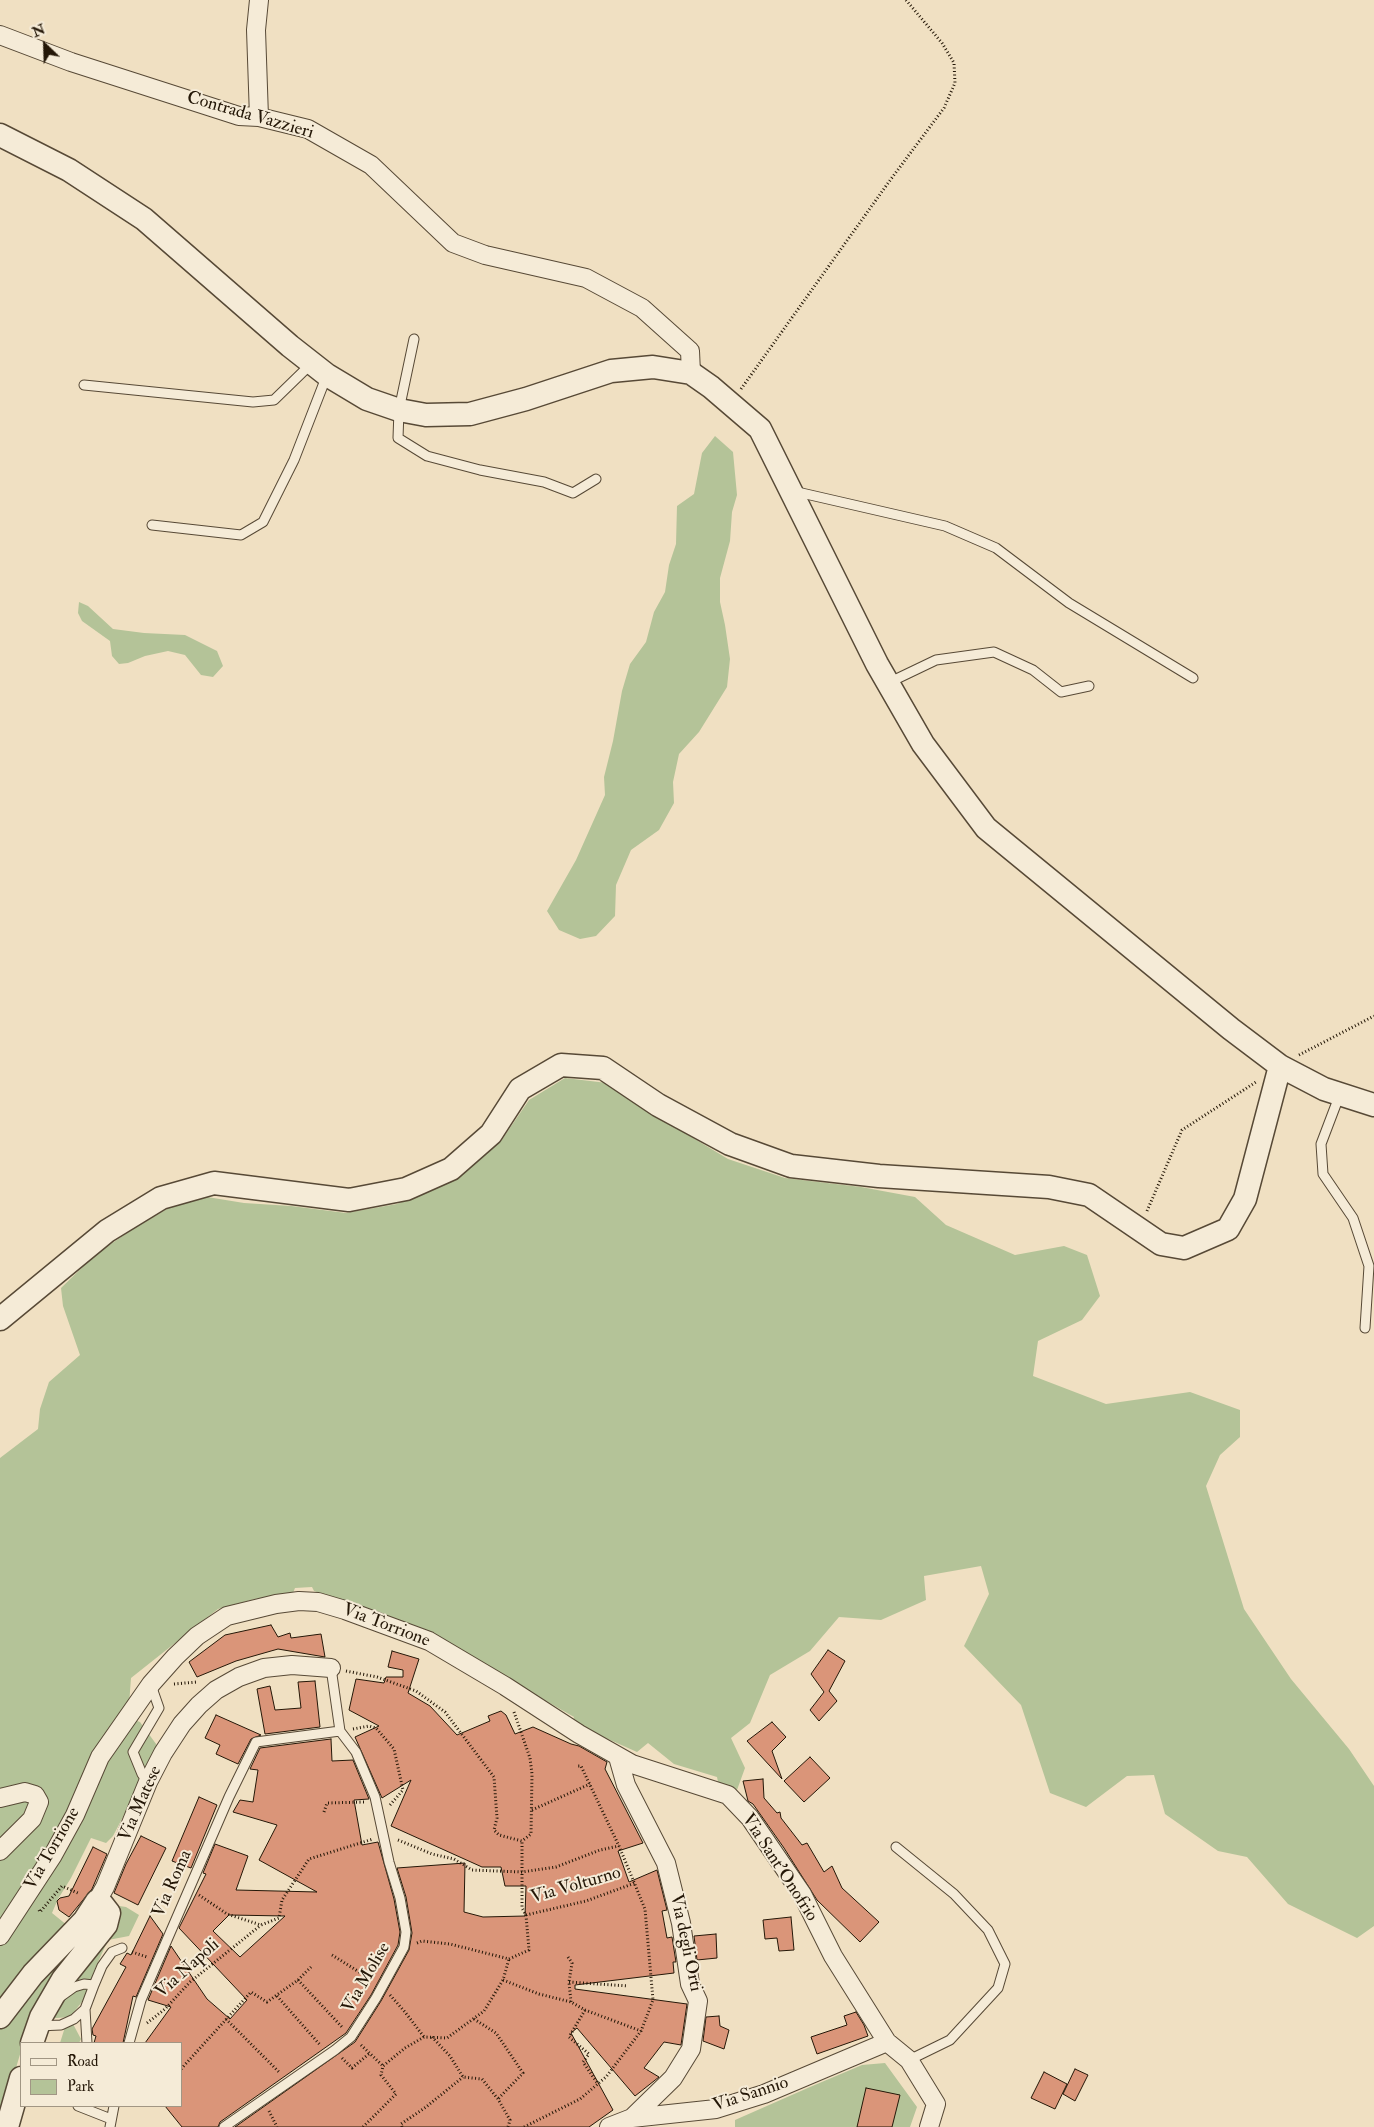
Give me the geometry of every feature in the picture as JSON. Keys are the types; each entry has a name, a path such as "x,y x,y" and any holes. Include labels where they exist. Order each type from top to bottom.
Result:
{"street":[{"path":"259,0 256,30 259,117"},
{"name":"Contrada Vazzieri","path":"0,36 71,62 239,116 259,117 308,129 371,165 453,243 485,255 586,278 642,308 690,351 691,373"},
{"path":"0,135 68,170 144,219 319,369 366,399 398,410 426,415 470,414 526,399 610,371 653,367 691,373 760,429 888,683 923,744 986,828 1224,1023 1280,1066 1310,1083 1374,1105"},
{"path":"0,1319 107,1231 161,1198 214,1183 349,1200 406,1189 451,1168 491,1134 520,1089 561,1065 604,1068 658,1105 730,1144 791,1166 879,1176 1049,1187 1089,1195 1161,1244 1184,1248 1228,1229 1246,1199 1280,1066"},
{"name":"Via Torrione","path":"0,1936 53,1855 75,1815 100,1757 151,1684 191,1641 223,1618 250,1610 306,1601 331,1605 430,1641 618,1757"},
{"name":"Via Matese","path":"0,2017 33,1974 84,1920 97,1901 105,1887 148,1782 163,1753 182,1724 198,1705 216,1690 239,1677 264,1668 292,1665 331,1668"},
{"name":"Via Sant'Onofrio","path":"618,1757 632,1764 728,1795 750,1818 802,1894 833,1956 887,2042 909,2060 936,2104 929,2127"},
{"name":"Via degli Orti","path":"618,1757 626,1785 666,1863 681,1923 690,1984 698,2001 691,2049 673,2078 632,2118"},
{"name":"Via Torrione","path":"0,1798 25,1792 35,1796 39,1802 32,1819 0,1851"},
{"path":"38,2026 76,1961 106,1924 109,1917 107,1910 97,1901"},
{"name":"Via Sannio","path":"609,2127 632,2118 724,2106 764,2094 887,2042"},
{"path":"7,2127 20,2082"}],"lane":[{"path":"414,339 398,410 398,438 427,456 480,470 544,482 573,493 596,478"},
{"path":"84,385 253,402 274,400 319,369"},
{"path":"152,525 242,535 264,522 294,460 319,369"},
{"path":"790,491 945,526 996,548 1069,603 1193,678"},
{"path":"888,683 936,660 994,652 1033,670 1060,692 1088,686"},
{"path":"1340,1094 1322,1144 1323,1174 1353,1218 1369,1266 1365,1328"},
{"path":"331,1668 340,1731"},
{"path":"148,1782 142,1774 133,1752 159,1708 151,1684"},
{"name":"Via Roma","path":"129,2042 141,2000 189,1888 256,1742 340,1731"},
{"name":"Via Molise","path":"224,2127 332,2052 351,2036 376,1998 404,1946 406,1932 400,1898 389,1862 385,1835 375,1797 356,1752 340,1731"},
{"path":"896,1848 954,1894 988,1930 1005,1964 998,1988 950,2040 909,2060"},
{"path":"86,2042 85,2008 102,1966 112,1952 122,1948"},
{"path":"38,2026 74,1987 84,1984 94,1985"},
{"path":"38,2026 61,2025 74,2019 85,2008"},
{"path":"80,2107 111,2123 114,2107"},
{"path":"17,2127 22,2108"}],"path":[{"path":"731,404 948,100 955,83 954,63 942,43 906,0"},
{"path":"1140,1228 1182,1130 1280,1066 1374,1016"},
{"path":"331,1668 377,1678 416,1692 444,1712 494,1777 497,1818 494,1830 499,1835 522,1841"},
{"path":"505,1686 530,1758 532,1774 531,1834 522,1841"},
{"path":"340,1731 369,1726 376,1728 394,1749 403,1790 380,1818"},
{"path":"524,2127 580,2099 606,2077 641,2031 653,2000 645,1909 620,1846 581,1766 578,1766"},
{"path":"532,1810 590,1784"},
{"path":"324,1812 327,1803 355,1803"},
{"path":"385,1835 432,1854 454,1859 472,1870 522,1872 556,1867 600,1850 620,1846"},
{"path":"404,1946 422,1941 450,1944 510,1959 529,1950 526,1915 522,1908 522,1841"},
{"name":"Via Napoli","path":"132,2032 152,2019 190,1982 261,1925 279,1918 282,1900 310,1859 362,1842"},
{"name":"Via Volturno","path":"526,1915 586,1901 635,1883"},
{"path":"189,1888 227,1914 261,1925"},
{"path":"122,1948 158,1960"},
{"path":"332,1955 382,1985 424,2037"},
{"path":"568,1957 572,1964 569,1982 571,2002"},
{"path":"363,2127 396,2094 381,2075 383,2066 405,2048 424,2037 447,2038 484,2011 503,1980 510,1959"},
{"path":"182,2068 251,1992 267,2002 298,1980 311,1967"},
{"path":"298,1980 351,2036 383,2066"},
{"path":"503,1980 539,1994 571,2002 585,2010 641,2031"},
{"path":"569,1982 628,1986"},
{"path":"276,1996 332,2052 352,2068 370,2053"},
{"path":"585,2010 569,2037 589,2054 583,2062 598,2084"},
{"path":"226,2019 288,2081"},
{"path":"474,2019 496,2033 523,2073 498,2099"},
{"path":"432,2036 450,2056 463,2077"},
{"path":"402,2127 401,2124 426,2107 463,2077 482,2079 498,2099 510,2120 508,2127"}],"green space":[{"path":"715,436 733,452 737,495 732,512 730,541 720,578 720,602 730,659 727,687 699,732 679,754 673,782 674,803 659,830 631,850 616,885 615,916 596,936 580,939 559,930 547,911 576,860 605,795 604,777 622,691 630,664 646,642 654,612 665,592 669,565 676,544 677,506 694,494 702,453"},
{"path":"79,602 88,606 113,629 185,635 217,651 223,666 213,677 201,675 185,655 168,651 119,664 112,656 110,641 82,621 78,613"},
{"path":"565,1078 607,1083 728,1159 785,1178 861,1187 915,1197 946,1225 1015,1255 1064,1246 1087,1255 1100,1296 1082,1320 1038,1341 1033,1376 1106,1404 1190,1392 1240,1410 1240,1437 1220,1455 1206,1486 1244,1609 1291,1679 1349,1749 1374,1786 1374,1926 1357,1938 1288,1904 1247,1857 1218,1851 1165,1814 1154,1775 1127,1776 1086,1807 1050,1793 1021,1705 964,1646 989,1594 981,1566 924,1576 926,1600 881,1620 839,1617 810,1651 770,1675 750,1723 731,1738 745,1768 737,1790 718,1782 717,1777 674,1764 648,1743 637,1752 572,1723 574,1717 462,1653 379,1614 314,1591 312,1587 295,1588 293,1593 255,1599 218,1609 131,1678 129,1705 124,1716 140,1722 159,1748 113,1836 106,1843 91,1838 52,1913 73,1930 113,1905 126,1907 139,1915 129,1936 108,1940 94,1971 85,1998 70,2017 30,2020 20,2042 20,2054 0,2122 0,1458 38,1429 40,1409 49,1382 80,1355 63,1306 61,1288 96,1254 133,1229 167,1209 201,1196 244,1203 291,1206 346,1213 397,1204 459,1178 501,1141 529,1100"},
{"path":"73,2024 81,2039 80,2042 60,2042 65,2027"},
{"path":"885,2063 917,2107 910,2127 735,2127 735,2120 810,2087 862,2065"}],"building":[{"path":"271,1625 278,1637 290,1633 291,1638 321,1634 325,1657 278,1649 236,1661 197,1677 189,1662 225,1635"},
{"path":"828,1650 845,1661 829,1691 837,1701 819,1721 810,1710 824,1692 811,1674"},
{"path":"392,1651 419,1659 408,1693 430,1706 457,1735 490,1721 488,1716 501,1711 506,1715 515,1734 533,1727 579,1746 607,1762 605,1769 643,1843 618,1851 629,1882 657,1870 667,1910 662,1911 667,1938 672,1937 676,1962 673,1962 674,1973 575,1985 575,1989 687,2004 681,2045 664,2042 644,2068 659,2077 635,2096 577,2028 571,2033 613,2110 589,2127 235,2127 355,2042 381,2001 409,1950 412,1933 406,1897 397,1868 465,1863 464,1912 483,1917 525,1916 526,1886 505,1886 501,1867 482,1867 391,1826 411,1780 382,1798 355,1737 379,1726 349,1710 356,1679 384,1683 386,1677 403,1677 403,1670 388,1667"},
{"path":"315,1681 320,1727 265,1734 257,1689 270,1686 275,1710 301,1708 298,1682"},
{"path":"216,1715 261,1735 251,1739 238,1764 216,1754 220,1745 205,1738"},
{"path":"772,1722 786,1737 772,1751 782,1779 747,1741"},
{"path":"331,1739 332,1761 353,1760 369,1799 354,1800 362,1845 378,1842 394,1899 400,1932 398,1945 371,1995 346,2033 220,2122 218,2127 182,2127 166,2107 182,2107 182,2042 146,2042 171,2007 148,2000 171,1946 207,1999 230,2019 247,2000 179,1928 206,1874 203,1873 215,1844 248,1856 236,1890 317,1892 259,1860 277,1825 233,1812 240,1800 253,1802 258,1770 250,1769 260,1748","holes":["229,1915 285,1916 240,1957 213,1931"]},
{"path":"810,1757 830,1778 804,1802 784,1781"},
{"path":"763,1779 764,1798 777,1813 780,1812 781,1818 802,1845 807,1843 824,1872 832,1866 842,1888 879,1922 860,1942 817,1900 784,1848 753,1804 748,1801 743,1781"},
{"path":"199,1797 217,1805 191,1868 172,1861"},
{"path":"141,1836 166,1848 138,1905 114,1893 126,1864"},
{"path":"93,1847 107,1854 92,1889 69,1917 59,1910 57,1901 60,1898 69,1896"},
{"path":"150,1916 163,1934 136,1997 133,1996 123,2042 94,2042 96,2036 93,2035 92,2029 126,1967 120,1964 127,1953 131,1955"},
{"path":"791,1917 794,1950 779,1951 777,1938 765,1939 763,1920"},
{"path":"716,1934 717,1958 697,1960 694,1936"},
{"path":"856,2012 868,2036 817,2054 811,2037 847,2025 844,2016"},
{"path":"719,2016 720,2026 729,2030 724,2049 703,2041 706,2017"},
{"path":"1075,2069 1088,2075 1075,2101 1063,2094"},
{"path":"1044,2072 1067,2084 1055,2109 1031,2098"},
{"path":"866,2088 900,2095 892,2127 857,2127"}]}
